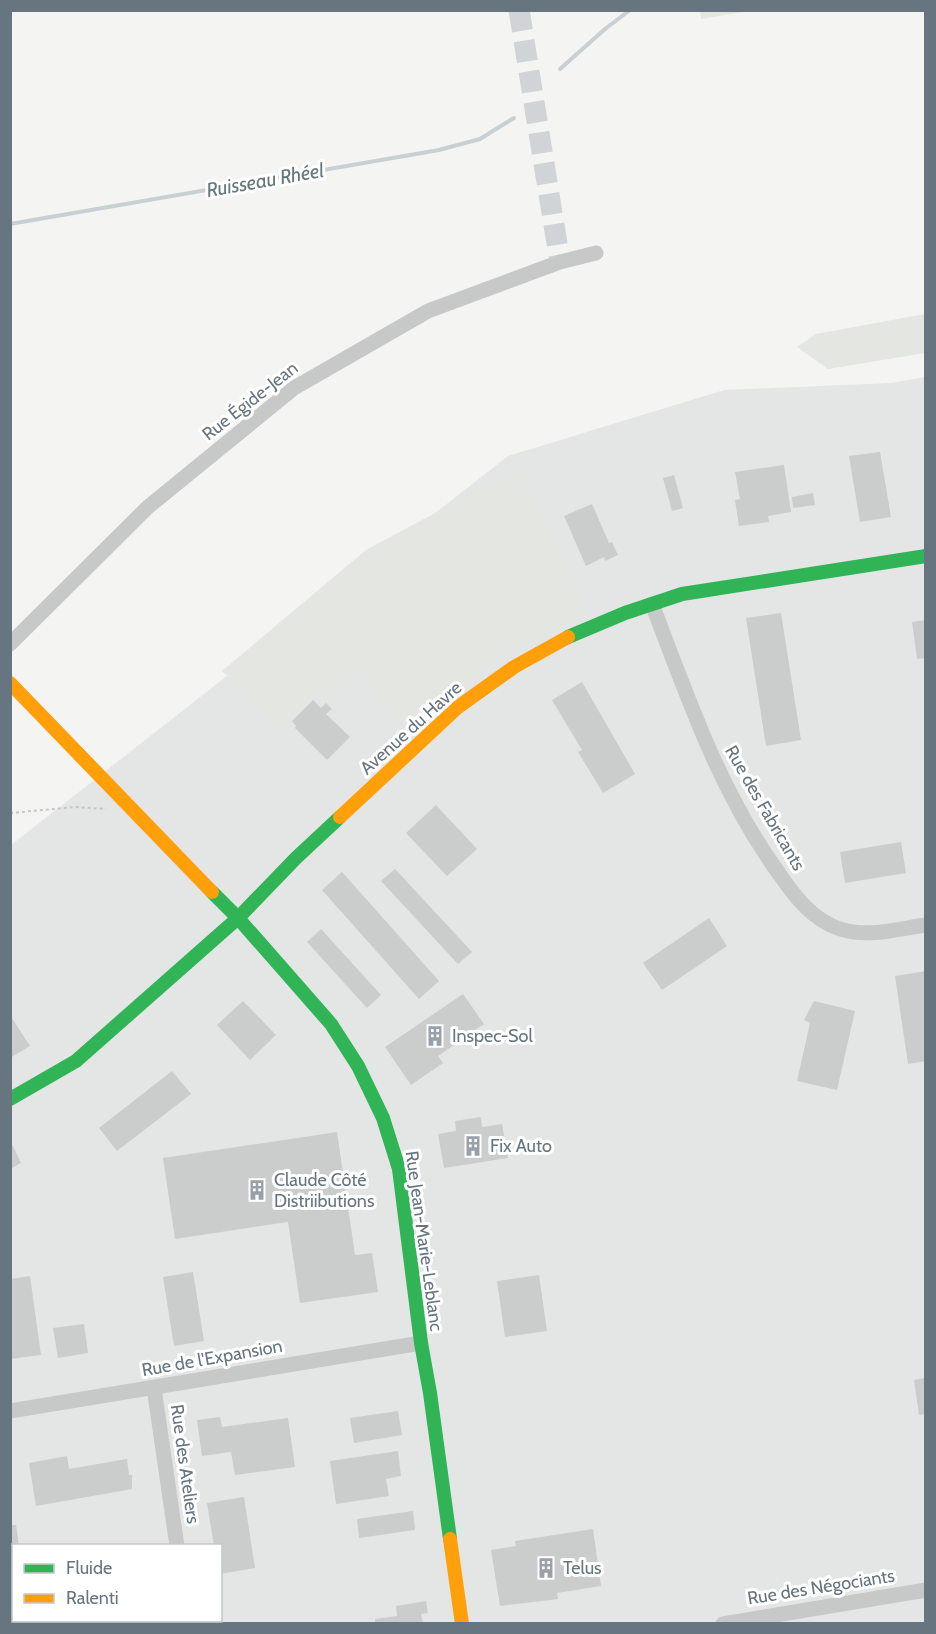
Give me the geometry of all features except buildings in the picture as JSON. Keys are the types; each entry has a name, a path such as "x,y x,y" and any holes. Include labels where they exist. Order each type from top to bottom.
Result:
{"street":[{"name":"Rue Égide-Jean","path":"10,644 148,507 294,388 428,311 560,262 596,253"},
{"name":"Avenue du Havre","path":"10,1099 76,1062 238,918 296,858 458,706 514,667 550,647 625,613 682,594 926,556"},
{"name":"Rue des Fabricants","path":"652,604 720,775 765,855 800,903 816,916 838,928 860,934 926,925"},
{"name":"Rue Jean-Marie-Leblanc","path":"10,683 238,918 331,1024 358,1066 383,1118 399,1169 421,1343 462,1623"},
{"name":"Rue de l'Expansion","path":"10,1411 421,1343"},
{"name":"Rue des Ateliers","path":"154,1388 177,1544"},
{"name":"Rue des Négociants","path":"723,1623 926,1590"}],"path":[{"path":"10,813 76,807 109,809"}],"shaded area":[{"path":"700,10 748,10 748,11 701,19"},
{"path":"925,314 925,353 828,369 797,347 816,334"},
{"path":"925,377 925,1623 11,1624 11,845 508,456 724,390 891,383"},
{"path":"519,468 586,611 477,673 406,731 359,676 332,701 318,689 279,725 222,671 366,550"}],"waterway":[{"name":"Ruisseau Rhéel","path":"560,69 630,10"},
{"name":"Ruisseau Rhéel","path":"10,224 439,150 480,139 514,118"}],"tunnel":[{"path":"519,10 560,262"}],"traffic: fast":[{"path":"568,637 625,613 682,594 926,556"},
{"path":"10,1099 76,1061 238,918 296,858 340,817"},
{"path":"212,892 238,918 331,1024 358,1066 383,1118 399,1169 421,1343 450,1539"}],"traffic: slow":[{"path":"340,817 458,707 514,667 568,637"},
{"path":"10,683 212,892"},
{"path":"450,1539 462,1624"}],"place":[{"name":"Inspec-Sol","path":"435,1036"},
{"name":"Fix Auto","path":"473,1146"},
{"name":"Claude Côté Distriibutions","path":"257,1190"},
{"name":"Telus","path":"546,1568"}]}
